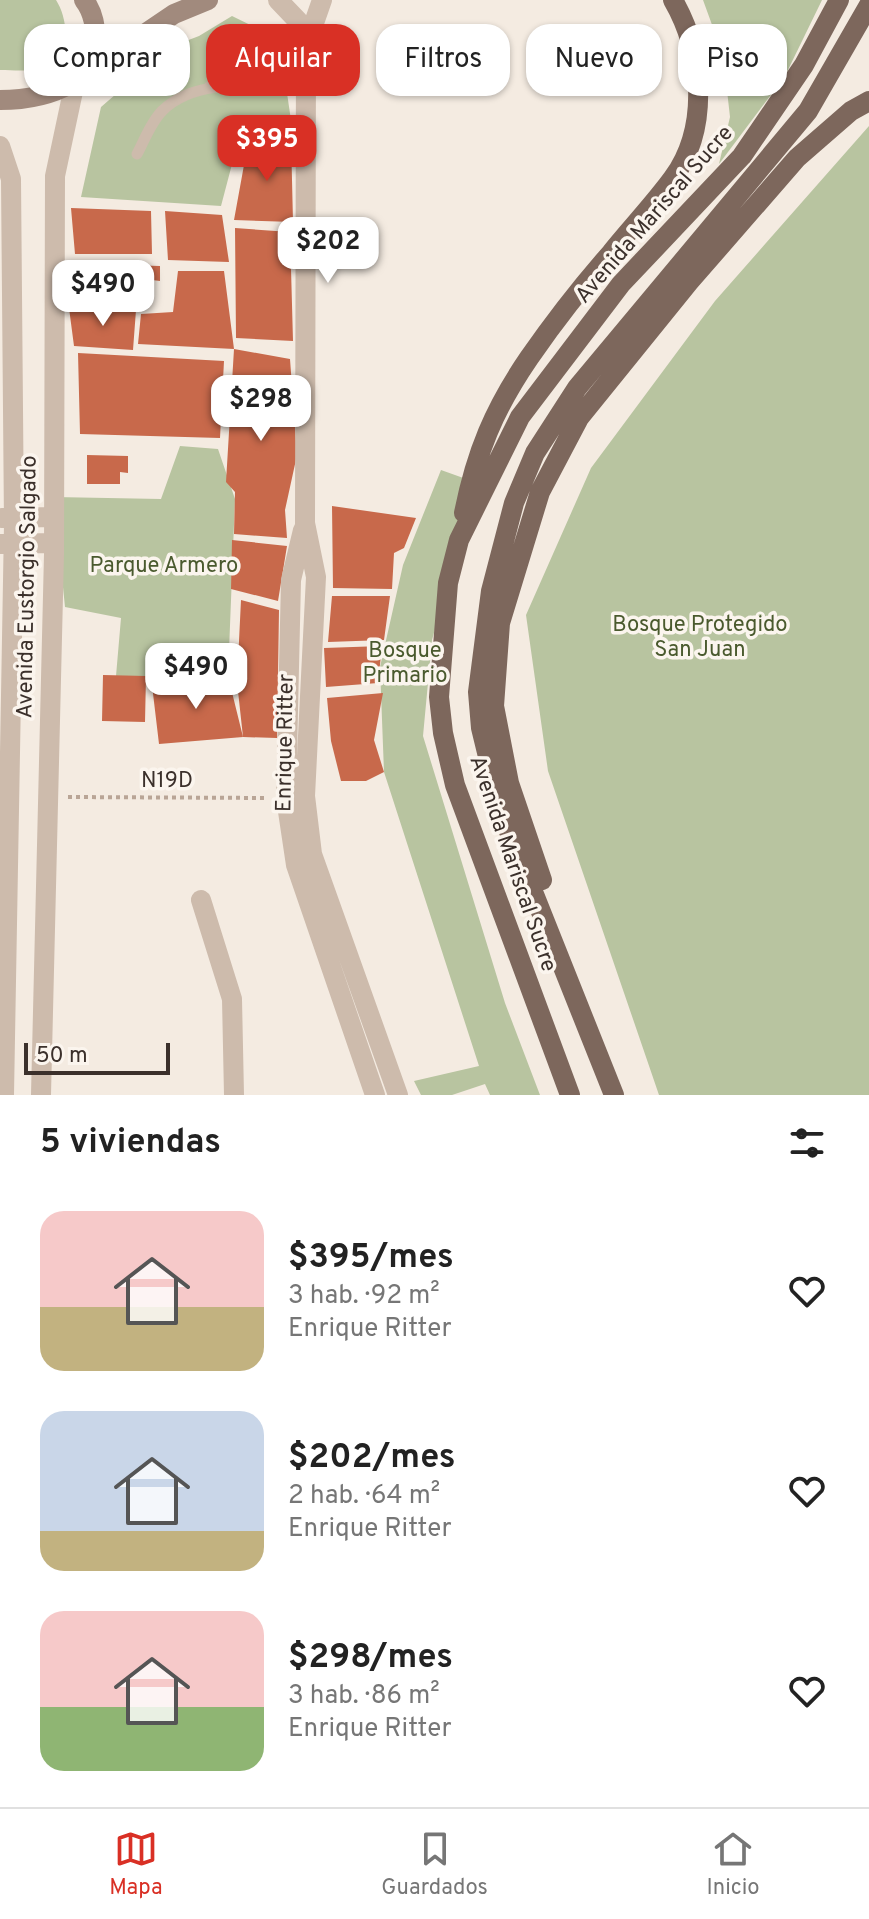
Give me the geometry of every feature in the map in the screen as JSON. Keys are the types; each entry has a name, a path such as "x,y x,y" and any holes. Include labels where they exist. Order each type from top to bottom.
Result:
{"main road":[{"path":"84,0 90,8 93,24"},
{"path":"159,24 174,14 208,0"},
{"path":"459,540 475,460 498,411 529,359 582,287 675,176 688,148 697,113 697,78 692,43 673,0"},
{"name":"Avenida Mariscal Sucre","path":"570,1095 455,785 443,733 439,697 448,583 459,540 520,417 621,284 742,156 804,65 839,0"},
{"name":"Avenida Mariscal Sucre","path":"614,1095 512,837 481,728 478,692 491,591 514,503 535,453 577,388 808,111 869,5"},
{"path":"0,100 35,96"},
{"path":"561,962 539,869 509,783 494,706 500,623 540,492 579,418 689,282 797,158 851,111 869,101"},
{"path":"478,850 512,837"}],"street":[{"name":"Enrique Ritter","path":"278,0 299,24"},
{"name":"Enrique Ritter","path":"314,24 322,0"},
{"name":"Avenida Eustorgio Salgado","path":"41,1095 54,543 55,176 74,96"},
{"name":"Enrique Ritter","path":"306,96 305,523 316,577 305,796 312,854 398,1095"},
{"name":"Avenida Eustorgio Salgado","path":"0,146 11,179 4,1095"},
{"path":"7,518 54,517"},
{"name":"Enrique Ritter","path":"305,523 291,580 286,798 296,865 375,1095"},
{"path":"7,544 54,543"},
{"path":"201,900 232,999 234,1095"}],"lane":[{"path":"137,154 162,111 206,88"}],"path":[{"name":"N19D","path":"48,797 286,798"}],"green space":[{"path":"0,0 56,0 65,24 24,24 24,70 0,70"},
{"path":"703,0 822,0 787,72 787,24 712,24"},
{"path":"232,16 248,24 219,24"},
{"path":"206,32 206,96 287,96 292,127 241,130 221,206 81,197 101,107 114,96 190,96 190,39"},
{"path":"728,96 770,96 719,164 730,117"},
{"name":"Bosque Protegido San Juan","path":"869,126 869,1095 659,1095 548,771 526,615 591,468 715,301"},
{"name":"Parque Armero","path":"180,446 218,449 235,499 228,676 116,676 121,618 65,607 54,497 161,499"},
{"name":"Bosque Primario","path":"441,470 469,480 448,583 432,640 423,736 505,1003 540,1095 490,1095 485,1084 452,1095 421,1095 414,1081 479,1066 384,772 380,667 403,565"}],"building":[{"path":"291,138 293,222 234,220 248,143"},
{"path":"71,208 151,211 152,254 75,254"},
{"path":"165,211 222,215 229,262 168,260"},
{"path":"235,228 290,232 293,341 236,338"},
{"path":"90,264 160,266 160,281 152,280 151,306 89,304"},
{"path":"178,271 224,271 234,349 138,344 141,314 173,312"},
{"path":"69,308 136,310 133,350 74,346"},
{"path":"234,349 290,359 297,455 285,510 287,538 234,534 235,492 226,482"},
{"path":"78,353 224,361 220,438 80,434"},
{"path":"87,455 128,456 128,473 120,472 120,484 87,484"},
{"path":"332,506 416,518 404,548 394,553 392,589 333,588"},
{"path":"232,540 287,546 278,601 231,589"},
{"path":"332,596 390,596 384,640 328,642"},
{"path":"241,600 279,610 277,738 243,737 237,682"},
{"path":"382,646 378,683 326,687 324,648"},
{"path":"103,675 146,676 145,722 102,721"},
{"path":"228,676 243,737 159,744 152,685"},
{"path":"383,693 374,740 384,772 366,781 341,781 331,741 327,698"}]}
